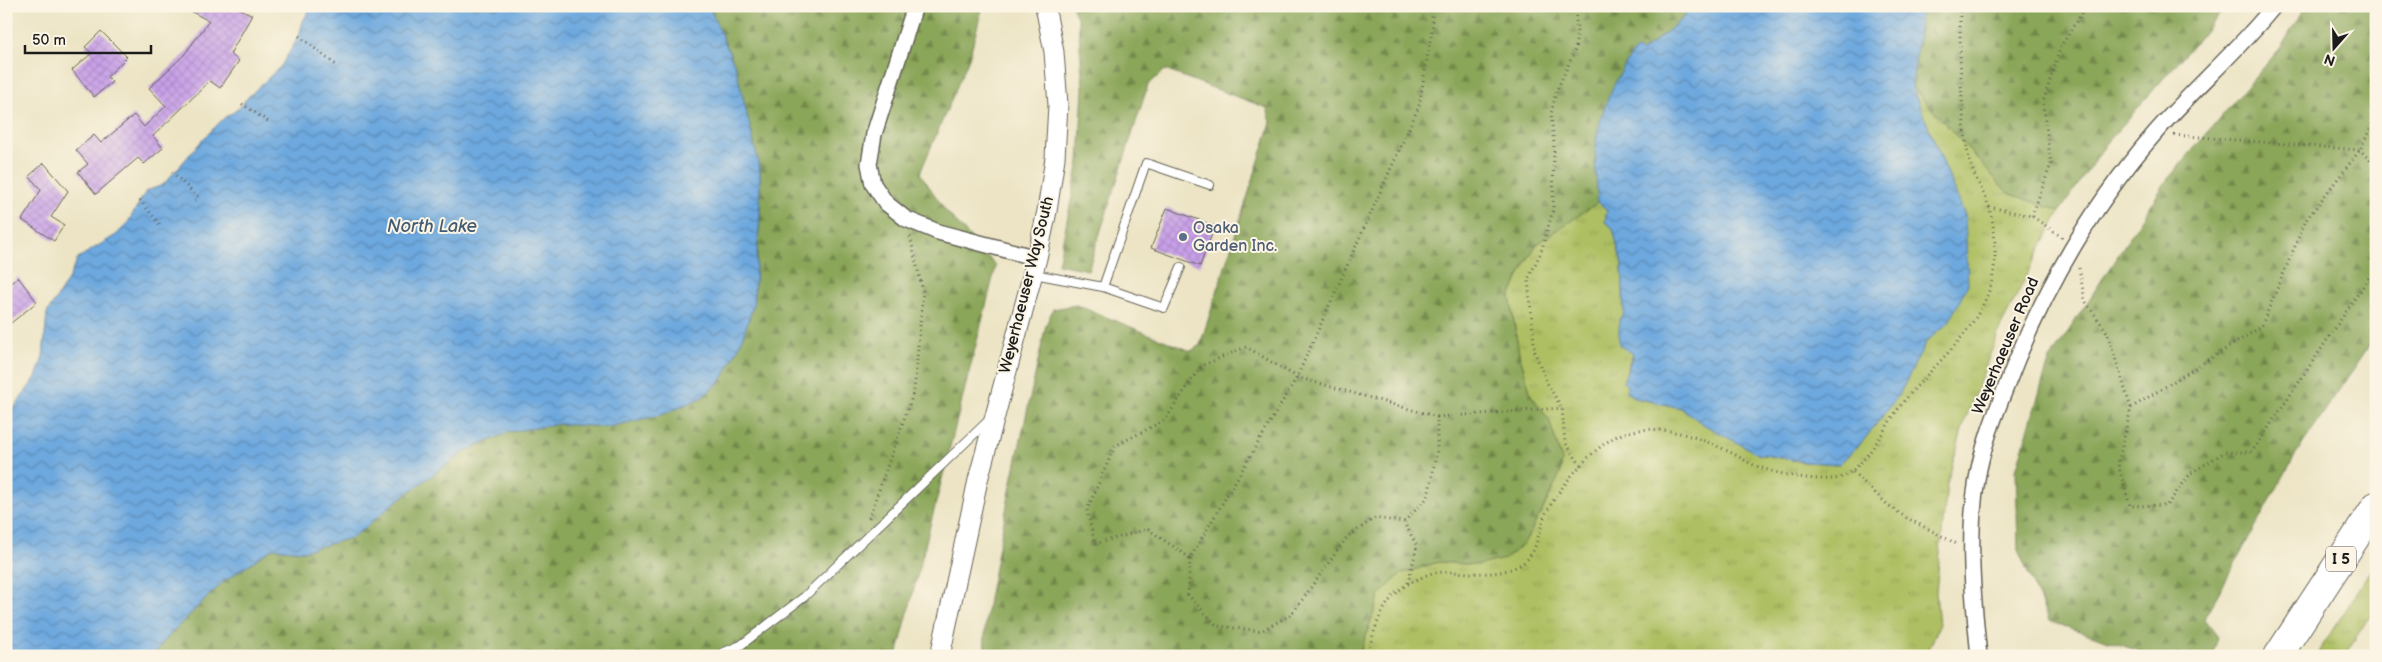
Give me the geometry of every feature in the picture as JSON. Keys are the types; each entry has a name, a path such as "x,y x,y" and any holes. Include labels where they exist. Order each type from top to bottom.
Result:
{"highway":[{"name":"I 5","path":"2278,656 2376,506"}],"street":[{"path":"915,6 874,134 869,164 873,184 886,203 906,219 1034,266"},
{"name":"Weyerhaeuser Way South","path":"946,633 978,480 1034,266 1055,158 1058,105 1054,52 1045,6"},
{"name":"Weyerhaeuser Road","path":"1979,656 1972,553 1977,479 1989,430 2034,320 2053,281 2102,202 2154,134 2274,6"},
{"path":"940,656 946,633"},
{"path":"946,633 948,656"}],"lane":[{"path":"1103,287 1146,163 1210,185"},
{"path":"1034,266 1164,308 1180,267"},
{"path":"715,656 741,645 804,597 995,414"}],"path":[{"path":"1404,522 1375,518 1347,537 1292,614 1261,631 1217,626 1188,595 1190,558 1297,377 1419,106 1434,24 1432,6"},
{"path":"1575,6 1577,32 1575,50 1556,92 1551,114 1554,144 1553,210 1541,252 1528,279 1535,353 1548,385 1562,408 1565,442 1581,466"},
{"path":"1367,656 1383,612 1393,594 1408,584 1432,573 1492,574 1522,565 1532,554 1546,512 1581,466 1611,439 1624,433 1655,428 1696,438 1759,468 1778,472 1833,480 1853,472 1907,395 1972,325 1987,297 1994,267 1994,238 1989,207 1968,156 1960,60 1960,6"},
{"path":"2032,216 2051,164 2043,102 2062,46 2086,6"},
{"path":"299,36 336,65"},
{"path":"242,104 268,122"},
{"path":"2131,408 2261,327 2306,220 2360,150 2376,117"},
{"path":"2154,134 2360,150 2376,166"},
{"path":"172,172 198,198 193,203"},
{"path":"140,200 160,225"},
{"path":"1989,207 2032,216 2074,246 2085,301 2107,332 2131,408 2118,464 2130,506 2166,505 2191,473 2218,456 2225,452 2252,452 2376,267"},
{"path":"860,542 914,391 923,292 906,219"},
{"path":"1190,558 1148,529 1095,544 1086,510 1115,446 1165,420 1201,366 1246,347 1297,377 1437,417 1562,408"},
{"path":"1404,522 1428,498 1437,450 1437,417"},
{"path":"1853,472 1888,505 1905,517 1972,553"},
{"path":"1404,522 1417,546 1408,584"}],"green space":[{"path":"709,6 983,6 969,58 920,173 945,210 996,266 897,656 152,656 174,630 223,582 273,548 304,551 394,503 466,451 509,432 559,424 609,427 721,381 739,347 753,307 760,216 760,169 736,68"},
{"path":"1072,6 1691,6 1681,20 1642,52 1596,145 1598,202 1536,245 1510,297 1519,353 1531,395 1549,420 1562,460 1560,474 1541,513 1524,543 1505,559 1479,565 1438,562 1401,574 1380,594 1359,656 985,656 985,629 1004,518 1046,325 1053,309 1076,305 1191,351 1200,345 1271,123 1267,108 1165,70 1148,85 1088,270 1058,264 1079,162 1083,88 1078,20"},
{"path":"1922,6 2227,6 2106,144 2060,211 2008,193 1912,87"},
{"path":"2305,6 2376,6 2376,335 2296,454 2204,619 2218,637 2212,656 2154,656 2049,621 2018,550 2016,470 2049,361 2167,180 2282,46"},
{"path":"1912,87 2008,193 2060,211 2001,326 1964,423 1947,484 1936,592 1939,626 1929,649 1923,656 1359,656 1380,594 1401,574 1438,562 1479,565 1524,543 1541,513 1560,474 1562,460 1549,420 1531,395 1519,353 1510,297 1536,245 1598,202 1607,210 1605,222 1613,227 1622,265 1624,313 1633,354 1627,367 1627,385 1635,398 1681,408 1758,454 1805,462 1839,464 1863,441 1900,393 1926,342 1949,322 1965,215"},
{"path":"2376,563 2376,606 2344,656 2316,656"}],"water":[{"name":"North Lake","path":"312,6 709,6 736,68 760,169 760,216 753,307 739,347 721,381 701,398 664,414 609,427 559,424 509,432 466,451 394,503 354,537 304,551 273,548 223,582 174,630 152,656 6,656 6,419 36,377 43,357 47,313 68,280 78,258 116,235 127,224 146,191 163,185 206,136 224,118 238,109 281,66 299,36 303,21"},
{"path":"1691,6 1922,6 1912,87 1965,216 1968,284 1949,322 1926,342 1900,393 1863,441 1839,464 1805,462 1758,454 1703,424 1681,408 1635,398 1626,392 1627,385 1623,382 1633,354 1619,345 1619,319 1624,313 1622,265 1613,228 1605,222 1607,210 1598,202 1595,159 1598,131 1610,94 1622,70 1636,49 1642,52 1681,20"}],"building":[{"path":"181,6 235,6 252,15 230,54 239,61 220,88 210,81 153,136 163,148 144,164 138,158 96,194 78,172 88,164 76,150 94,135 101,143 134,115 144,127 166,106 149,88 184,55 209,21"},
{"path":"101,31 127,57 107,77 112,82 94,97 72,70 92,53 85,47"},
{"path":"44,163 68,191 51,217 64,225 54,241 22,220 41,190 29,176"},
{"name":"Osaka Garden Inc.","path":"1167,208 1215,226 1200,266 1151,248"},
{"path":"18,277 37,302 6,327 6,287"}],"place":[{"name":"Osaka Garden Inc.","path":"1183,237"}]}
